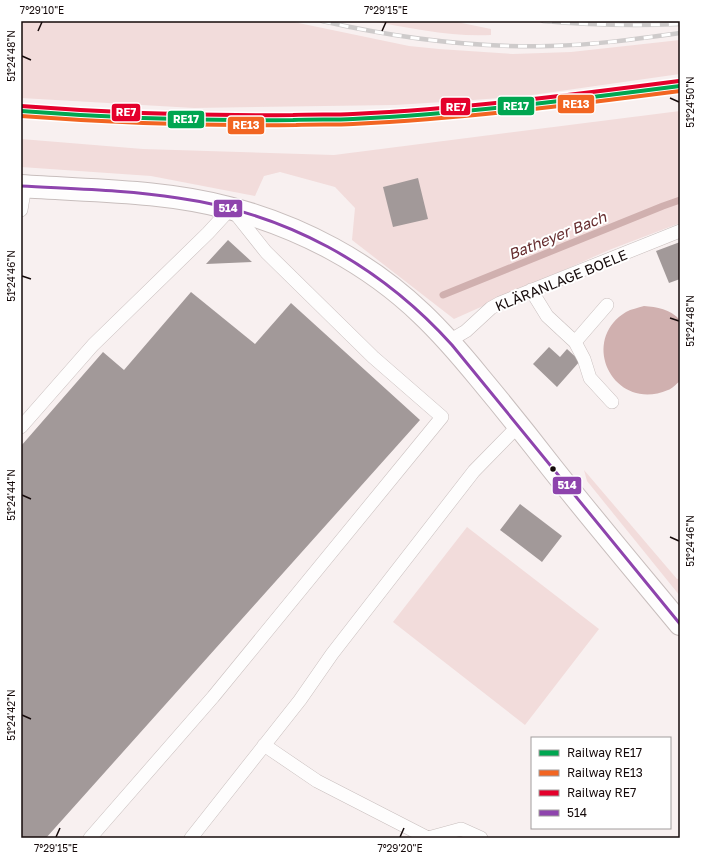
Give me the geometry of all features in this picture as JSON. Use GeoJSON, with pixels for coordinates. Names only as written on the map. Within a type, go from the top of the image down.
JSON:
{"type":"FeatureCollection","features":[{"type":"Feature","properties":{"kind":"street"},"geometry":{"type":"LineString","coordinates":[[23,186],[127,192],[194,200],[231,208],[276,224],[321,243],[361,266],[397,292],[422,314],[449,342],[519,424],[553,469],[680,624]]}},
{"type":"Feature","properties":{"kind":"lane"},"geometry":{"type":"LineString","coordinates":[[21,210],[23,186]]}},
{"type":"Feature","properties":{"kind":"lane"},"geometry":{"type":"LineString","coordinates":[[21,427],[93,345],[208,233],[231,208],[266,252],[373,357],[442,417],[212,698],[90,838]]}},
{"type":"Feature","properties":{"kind":"lane","name":"KLÄRANLAGE BOELE"},"geometry":{"type":"LineString","coordinates":[[449,342],[466,331],[491,308],[531,290],[680,231]]}},
{"type":"Feature","properties":{"kind":"lane"},"geometry":{"type":"LineString","coordinates":[[531,290],[547,316],[575,342],[584,359],[590,378],[612,402]]}},
{"type":"Feature","properties":{"kind":"lane"},"geometry":{"type":"LineString","coordinates":[[575,342],[607,305]]}},
{"type":"Feature","properties":{"kind":"lane"},"geometry":{"type":"LineString","coordinates":[[191,838],[300,700],[332,654],[474,471],[519,424]]}},
{"type":"Feature","properties":{"kind":"lane"},"geometry":{"type":"LineString","coordinates":[[264,745],[317,782],[428,838],[461,829],[481,838]]}},
{"type":"Feature","properties":{"kind":"shaded area"},"geometry":{"type":"Polygon","coordinates":[[[21,21],[289,21],[409,46],[513,54],[571,52],[680,40],[680,74],[525,96],[395,105],[194,108],[21,98],[21,21]]]}},
{"type":"Feature","properties":{"kind":"shaded area"},"geometry":{"type":"Polygon","coordinates":[[[371,21],[452,21],[491,29],[491,35],[461,35],[371,21]]]}},
{"type":"Feature","properties":{"kind":"shaded area"},"geometry":{"type":"Polygon","coordinates":[[[680,111],[680,223],[609,250],[454,319],[352,240],[355,208],[335,187],[280,172],[264,176],[255,196],[151,176],[21,167],[21,139],[143,149],[334,155],[680,111]]]}},
{"type":"Feature","properties":{"kind":"shaded area"},"geometry":{"type":"Polygon","coordinates":[[[644,306],[668,311],[680,320],[680,381],[670,389],[649,394],[632,392],[618,383],[609,370],[604,355],[605,340],[612,325],[626,312],[644,306]]]}},
{"type":"Feature","properties":{"kind":"shaded area"},"geometry":{"type":"Polygon","coordinates":[[[584,470],[677,579],[680,578],[680,596],[587,481],[584,470]]]}},
{"type":"Feature","properties":{"kind":"shaded area"},"geometry":{"type":"Polygon","coordinates":[[[467,527],[599,629],[525,725],[393,622],[467,527]]]}},
{"type":"Feature","properties":{"kind":"building"},"geometry":{"type":"Polygon","coordinates":[[[418,178],[428,219],[393,227],[383,187],[418,178]]]}},
{"type":"Feature","properties":{"kind":"building"},"geometry":{"type":"Polygon","coordinates":[[[228,240],[252,262],[206,264],[228,240]]]}},
{"type":"Feature","properties":{"kind":"building"},"geometry":{"type":"Polygon","coordinates":[[[680,242],[680,279],[669,283],[656,251],[680,242]]]}},
{"type":"Feature","properties":{"kind":"building"},"geometry":{"type":"Polygon","coordinates":[[[191,292],[255,344],[291,303],[420,420],[46,838],[21,838],[21,446],[103,352],[124,370],[191,292]]]}},
{"type":"Feature","properties":{"kind":"building"},"geometry":{"type":"Polygon","coordinates":[[[549,347],[560,357],[567,349],[580,361],[557,387],[533,364],[549,347]]]}},
{"type":"Feature","properties":{"kind":"building"},"geometry":{"type":"Polygon","coordinates":[[[520,504],[562,536],[542,562],[500,530],[520,504]]]}},
{"type":"Feature","properties":{"kind":"waterway","name":"Batheyer Bach"},"geometry":{"type":"LineString","coordinates":[[443,295],[680,200]]}},
{"type":"Feature","properties":{"kind":"railway"},"geometry":{"type":"LineString","coordinates":[[322,21],[436,41],[521,46],[583,44],[680,33]]}},
{"type":"Feature","properties":{"kind":"railway"},"geometry":{"type":"LineString","coordinates":[[543,21],[612,25],[680,24]]}},
{"type":"Feature","properties":{"kind":"rail line","name":"RE7"},"geometry":{"type":"LineString","coordinates":[[21,106],[191,114],[346,114],[394,112],[476,105],[679,81]]}},
{"type":"Feature","properties":{"kind":"rail line","name":"RE17"},"geometry":{"type":"LineString","coordinates":[[21,111],[89,116],[191,119],[346,119],[394,117],[476,110],[680,86]]}},
{"type":"Feature","properties":{"kind":"rail line","name":"RE13"},"geometry":{"type":"LineString","coordinates":[[21,116],[124,122],[193,124],[346,124],[394,122],[476,115],[680,91]]}},
{"type":"Feature","properties":{"kind":"transit line","name":"514"},"geometry":{"type":"LineString","coordinates":[[21,186],[139,193],[218,205],[256,216],[292,230],[328,247],[361,267],[393,290],[424,316],[452,345],[680,624]]}}]}
